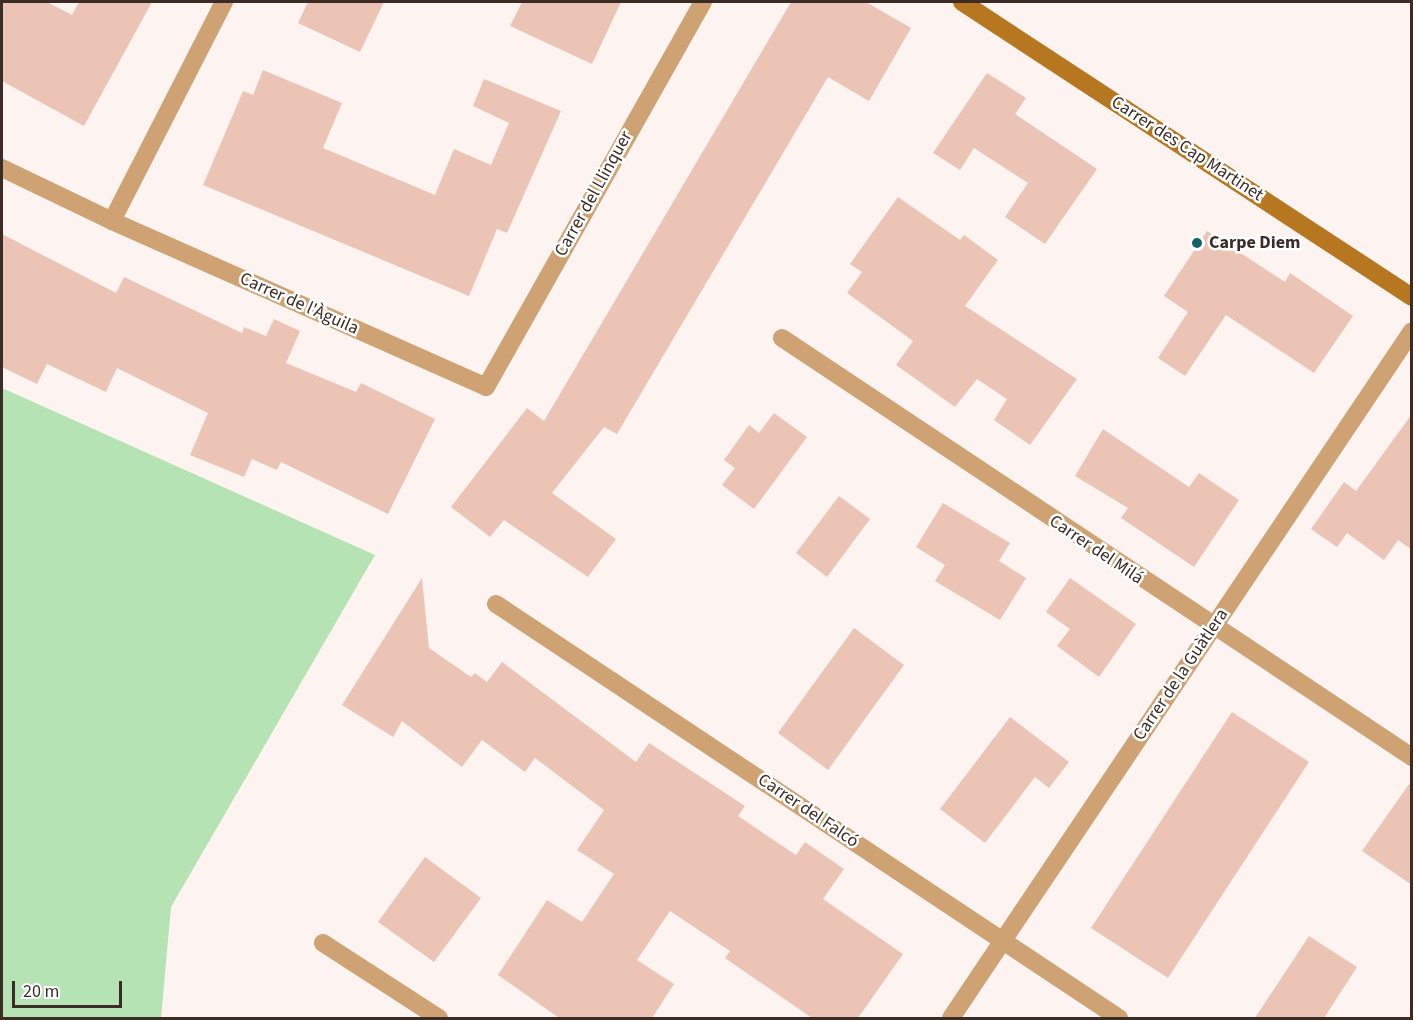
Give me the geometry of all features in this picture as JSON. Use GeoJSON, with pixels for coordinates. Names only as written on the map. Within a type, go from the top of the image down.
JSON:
{"type":"FeatureCollection","features":[{"type":"Feature","properties":{"kind":"street"},"geometry":{"type":"LineString","coordinates":[[112,221],[224,2]]}},
{"type":"Feature","properties":{"kind":"street","name":"Carrer del Llinquer"},"geometry":{"type":"LineString","coordinates":[[486,387],[703,2]]}},
{"type":"Feature","properties":{"kind":"street","name":"Carrer des Cap Martinet"},"geometry":{"type":"LineString","coordinates":[[962,2],[1412,297]]}},
{"type":"Feature","properties":{"kind":"street","name":"Carrer de l'Àguila"},"geometry":{"type":"LineString","coordinates":[[2,168],[112,221],[486,387]]}},
{"type":"Feature","properties":{"kind":"street","name":"Carrer de la Guàtlera"},"geometry":{"type":"LineString","coordinates":[[951,1018],[1412,331]]}},
{"type":"Feature","properties":{"kind":"street","name":"Carrer del Milá"},"geometry":{"type":"LineString","coordinates":[[782,338],[1212,629],[1412,758]]}},
{"type":"Feature","properties":{"kind":"street","name":"Carrer del Falcó"},"geometry":{"type":"LineString","coordinates":[[496,604],[1119,1018]]}},
{"type":"Feature","properties":{"kind":"street"},"geometry":{"type":"LineString","coordinates":[[323,942],[439,1018]]}},
{"type":"Feature","properties":{"kind":"green space"},"geometry":{"type":"Polygon","coordinates":[[[2,388],[375,555],[171,907],[161,1018],[2,1018],[2,388]]]}},
{"type":"Feature","properties":{"kind":"building"},"geometry":{"type":"Polygon","coordinates":[[[2,2],[47,2],[72,15],[79,2],[152,2],[84,126],[2,81],[2,2]]]}},
{"type":"Feature","properties":{"kind":"building"},"geometry":{"type":"Polygon","coordinates":[[[308,2],[384,2],[360,52],[298,23],[308,2]]]}},
{"type":"Feature","properties":{"kind":"building"},"geometry":{"type":"Polygon","coordinates":[[[522,2],[621,2],[592,64],[510,26],[522,2]]]}},
{"type":"Feature","properties":{"kind":"building"},"geometry":{"type":"Polygon","coordinates":[[[791,2],[866,2],[911,28],[869,101],[828,77],[617,434],[604,427],[552,493],[616,539],[588,577],[504,520],[490,537],[451,507],[527,408],[544,421],[791,2]]]}},
{"type":"Feature","properties":{"kind":"building"},"geometry":{"type":"Polygon","coordinates":[[[263,70],[342,103],[323,148],[435,195],[454,149],[491,165],[509,123],[473,106],[484,79],[561,111],[507,233],[497,229],[469,296],[203,185],[243,91],[253,95],[263,70]]]}},
{"type":"Feature","properties":{"kind":"building"},"geometry":{"type":"Polygon","coordinates":[[[987,73],[1026,98],[1015,114],[1097,169],[1045,244],[1005,217],[1028,183],[974,148],[960,170],[933,153],[987,73]]]}},
{"type":"Feature","properties":{"kind":"building"},"geometry":{"type":"Polygon","coordinates":[[[898,197],[960,240],[964,235],[998,260],[965,306],[1077,379],[1030,445],[994,420],[1007,399],[977,379],[955,407],[896,365],[913,341],[847,293],[862,272],[850,264],[898,197]]]}},
{"type":"Feature","properties":{"kind":"building"},"geometry":{"type":"Polygon","coordinates":[[[1207,231],[1285,282],[1290,273],[1353,316],[1314,373],[1226,315],[1185,376],[1158,358],[1188,312],[1164,296],[1207,231]]]}},
{"type":"Feature","properties":{"kind":"building"},"geometry":{"type":"Polygon","coordinates":[[[2,234],[116,293],[124,277],[242,333],[244,327],[266,336],[274,319],[300,331],[286,363],[356,392],[361,383],[435,419],[388,514],[281,462],[277,470],[252,459],[244,477],[190,455],[208,413],[117,368],[106,392],[47,364],[37,384],[2,367],[2,234]]]}},
{"type":"Feature","properties":{"kind":"building"},"geometry":{"type":"Polygon","coordinates":[[[774,413],[807,437],[754,509],[722,485],[735,468],[724,460],[749,425],[759,433],[774,413]]]}},
{"type":"Feature","properties":{"kind":"building"},"geometry":{"type":"Polygon","coordinates":[[[1412,414],[1412,550],[1398,540],[1384,560],[1347,533],[1337,547],[1311,529],[1344,482],[1356,491],[1412,414]]]}},
{"type":"Feature","properties":{"kind":"building"},"geometry":{"type":"Polygon","coordinates":[[[1103,429],[1189,487],[1199,473],[1239,500],[1194,567],[1121,518],[1128,508],[1075,476],[1103,429]]]}},
{"type":"Feature","properties":{"kind":"building"},"geometry":{"type":"Polygon","coordinates":[[[839,496],[870,519],[827,577],[796,553],[839,496]]]}},
{"type":"Feature","properties":{"kind":"building"},"geometry":{"type":"Polygon","coordinates":[[[943,503],[1010,543],[999,561],[1026,578],[1000,620],[935,581],[945,565],[916,547],[943,503]]]}},
{"type":"Feature","properties":{"kind":"building"},"geometry":{"type":"Polygon","coordinates":[[[422,578],[429,648],[471,677],[475,673],[487,682],[502,662],[636,762],[649,743],[745,806],[738,816],[796,855],[805,842],[844,869],[823,899],[903,954],[858,1018],[812,1018],[725,958],[730,951],[670,911],[637,960],[674,984],[652,1018],[559,1018],[498,975],[547,900],[582,922],[614,874],[577,850],[604,810],[535,758],[525,772],[482,740],[462,767],[402,721],[393,737],[342,705],[422,578]]]}},
{"type":"Feature","properties":{"kind":"building"},"geometry":{"type":"Polygon","coordinates":[[[1070,578],[1136,624],[1099,677],[1057,646],[1070,629],[1046,612],[1070,578]]]}},
{"type":"Feature","properties":{"kind":"building"},"geometry":{"type":"Polygon","coordinates":[[[854,628],[904,665],[828,770],[778,733],[854,628]]]}},
{"type":"Feature","properties":{"kind":"building"},"geometry":{"type":"Polygon","coordinates":[[[1232,712],[1309,762],[1168,978],[1091,928],[1232,712]]]}},
{"type":"Feature","properties":{"kind":"building"},"geometry":{"type":"Polygon","coordinates":[[[1010,717],[1069,762],[1049,788],[1035,777],[985,843],[940,809],[1010,717]]]}},
{"type":"Feature","properties":{"kind":"building"},"geometry":{"type":"Polygon","coordinates":[[[1412,780],[1412,885],[1362,851],[1412,780]]]}},
{"type":"Feature","properties":{"kind":"building"},"geometry":{"type":"Polygon","coordinates":[[[425,857],[481,898],[434,962],[378,922],[425,857]]]}},
{"type":"Feature","properties":{"kind":"building"},"geometry":{"type":"Polygon","coordinates":[[[1309,936],[1357,967],[1324,1018],[1255,1018],[1309,936]]]}},
{"type":"Feature","properties":{"kind":"place","name":"Carpe Diem"},"geometry":{"type":"Point","coordinates":[1197,243]}}]}
